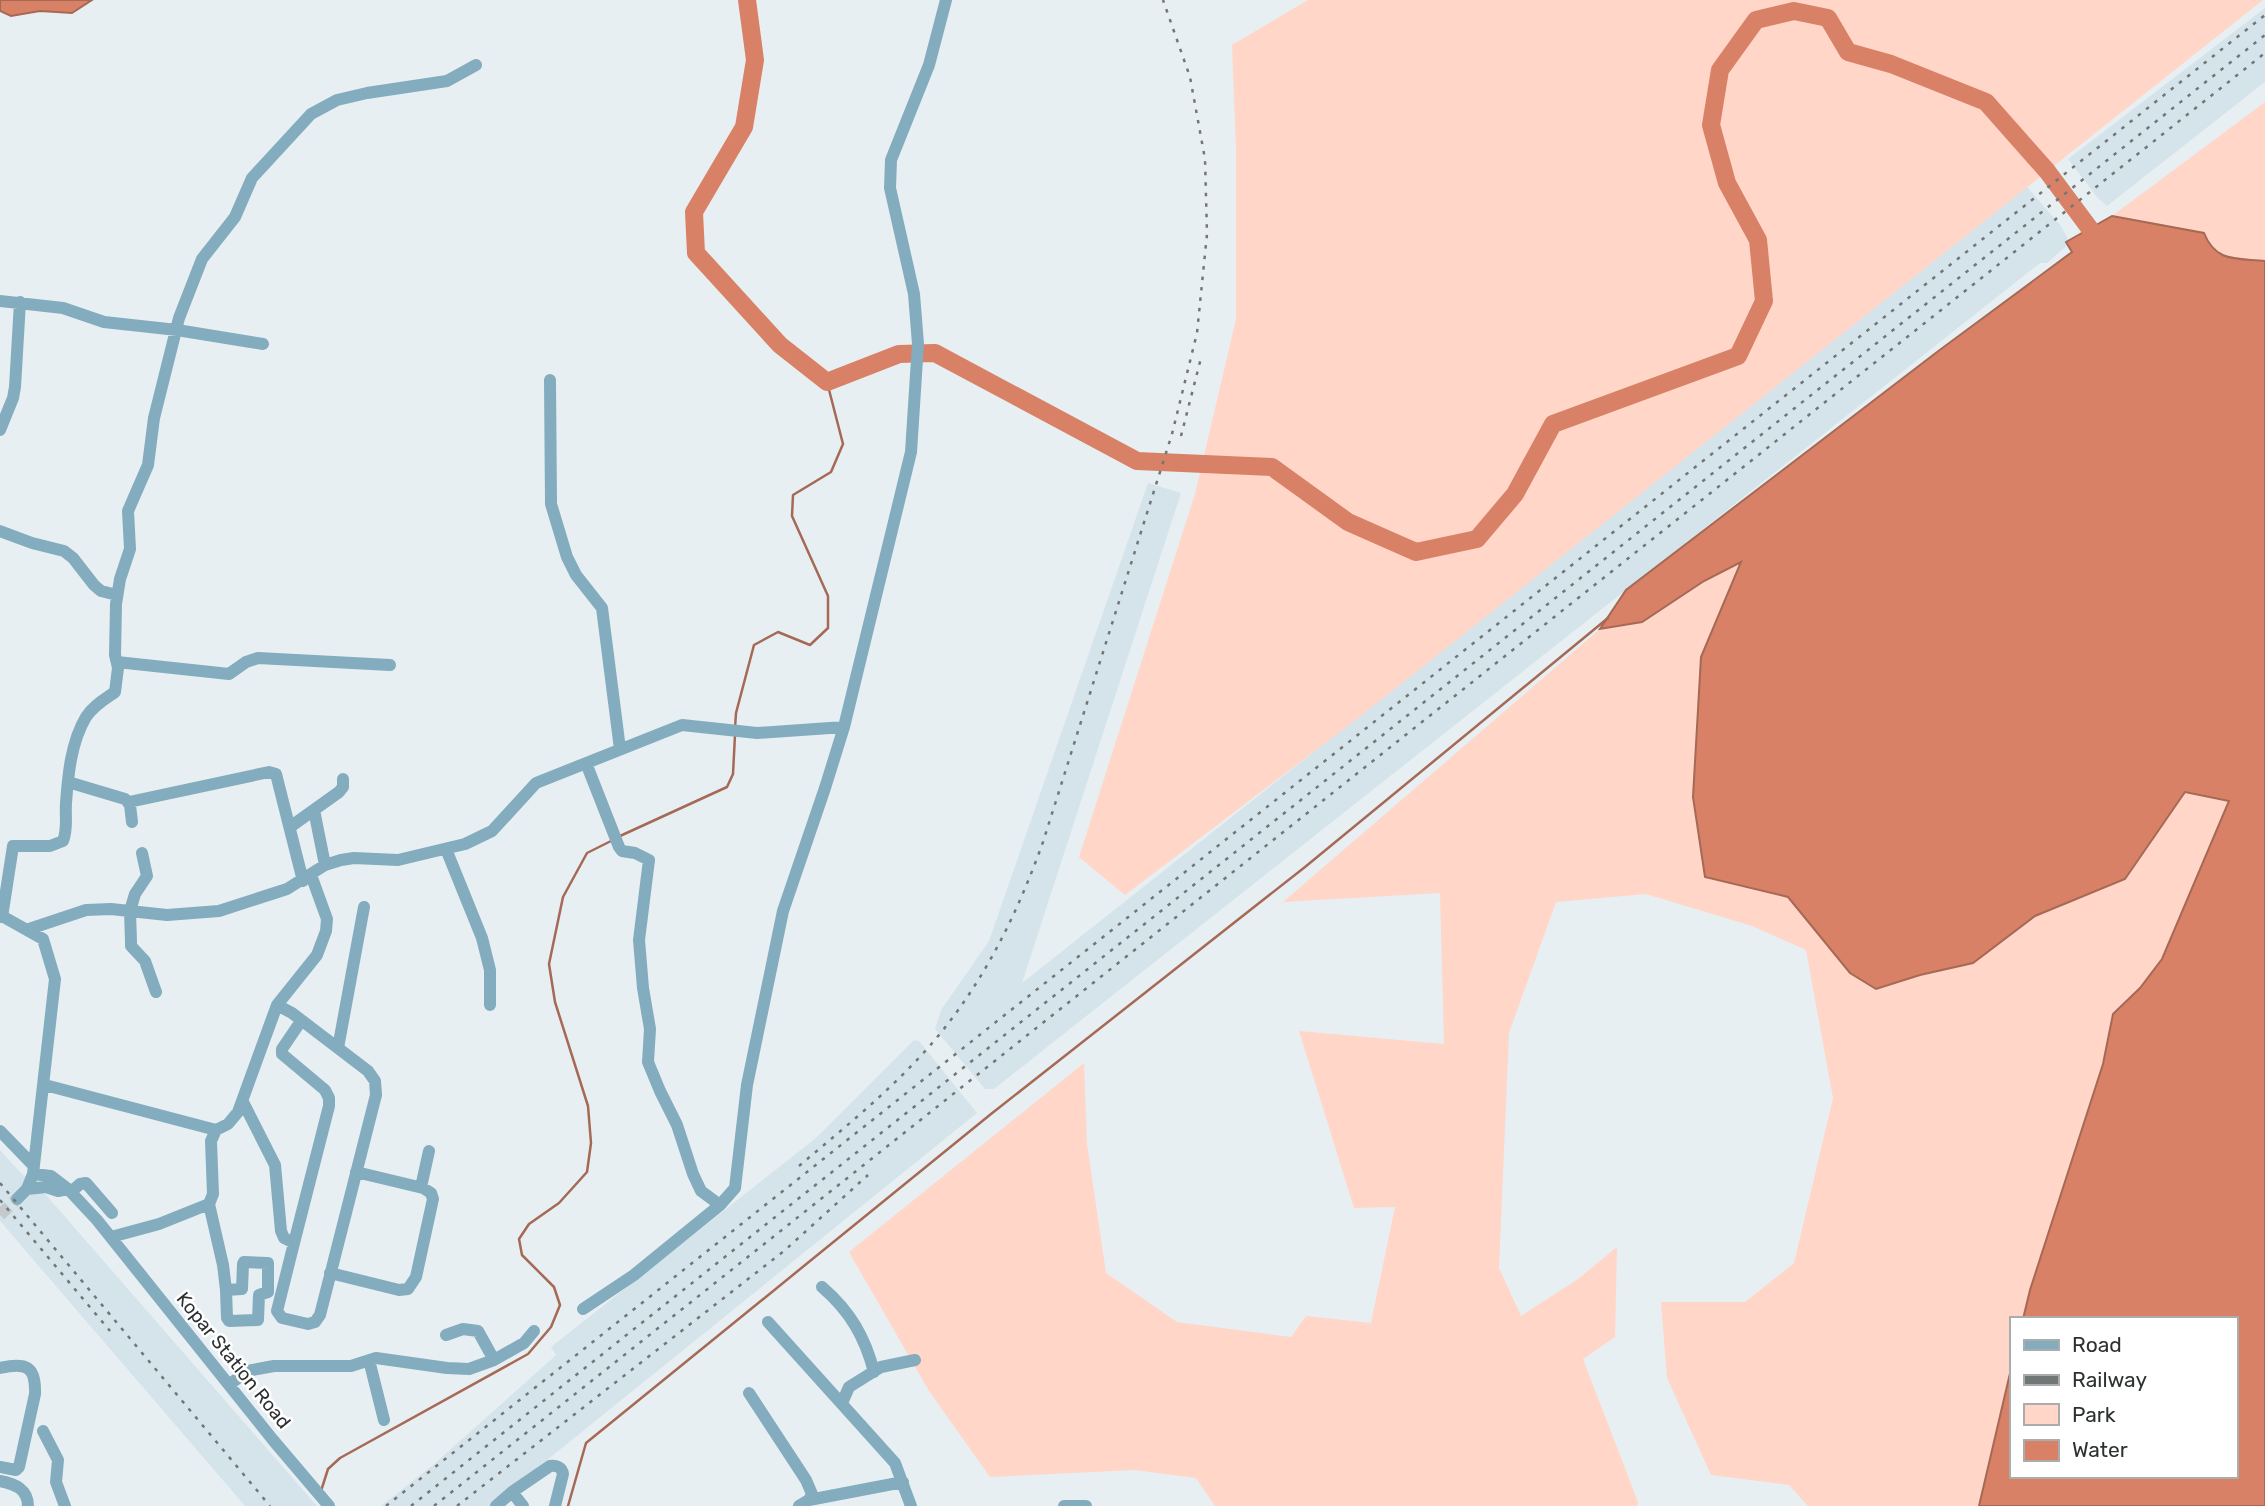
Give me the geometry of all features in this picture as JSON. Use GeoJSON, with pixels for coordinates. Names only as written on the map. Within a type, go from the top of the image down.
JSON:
{"type":"FeatureCollection","features":[{"type":"Feature","properties":{"kind":"street"},"geometry":{"type":"LineString","coordinates":[[583,1309],[634,1275],[720,1205],[735,1188],[747,1085],[783,911],[844,727],[911,452],[918,344],[914,294],[889,175],[891,160],[929,65],[946,0]]}},
{"type":"Feature","properties":{"kind":"street"},"geometry":{"type":"LineString","coordinates":[[112,1213],[86,1183],[70,1190],[58,1191],[46,1187],[22,1194],[34,1170],[55,979],[43,939],[1,916],[13,846],[50,846],[63,842],[66,832],[69,770],[86,716],[97,704],[115,692],[117,595],[130,549],[128,511],[148,465],[154,418],[183,305],[202,259],[235,217],[252,178],[310,114],[337,100],[447,81],[476,65]]}},
{"type":"Feature","properties":{"kind":"street"},"geometry":{"type":"LineString","coordinates":[[0,300],[63,308],[104,323],[177,330],[262,344]]}},
{"type":"Feature","properties":{"kind":"street"},"geometry":{"type":"LineString","coordinates":[[0,430],[15,387],[20,302]]}},
{"type":"Feature","properties":{"kind":"street"},"geometry":{"type":"LineString","coordinates":[[550,380],[551,504],[567,556],[576,575],[602,608],[620,749]]}},
{"type":"Feature","properties":{"kind":"street"},"geometry":{"type":"LineString","coordinates":[[0,531],[64,551],[73,558],[94,586],[101,591],[117,595]]}},
{"type":"Feature","properties":{"kind":"street"},"geometry":{"type":"LineString","coordinates":[[117,662],[229,674],[246,662],[258,658],[390,665]]}},
{"type":"Feature","properties":{"kind":"street"},"geometry":{"type":"LineString","coordinates":[[29,929],[86,910],[167,915],[219,911],[265,897],[307,878],[325,865],[354,858],[398,860],[479,839],[492,831],[536,783],[682,725],[757,733],[844,727]]}},
{"type":"Feature","properties":{"kind":"street"},"geometry":{"type":"LineString","coordinates":[[586,763],[619,847],[622,851],[635,853],[649,860],[639,940],[650,1029],[648,1062],[677,1125],[701,1191],[720,1205]]}},
{"type":"Feature","properties":{"kind":"street"},"geometry":{"type":"LineString","coordinates":[[68,782],[129,802],[269,772],[276,774],[307,878],[327,919],[326,931],[317,955],[277,1005],[243,1102],[228,1124],[216,1130],[211,1141],[213,1194],[209,1204],[224,1275],[227,1320],[258,1320],[259,1295],[268,1292],[268,1263],[243,1263],[243,1283],[240,1290],[226,1290]]}},
{"type":"Feature","properties":{"kind":"street"},"geometry":{"type":"LineString","coordinates":[[290,827],[341,790],[343,779]]}},
{"type":"Feature","properties":{"kind":"street"},"geometry":{"type":"LineString","coordinates":[[129,802],[132,822]]}},
{"type":"Feature","properties":{"kind":"street"},"geometry":{"type":"LineString","coordinates":[[314,810],[325,865]]}},
{"type":"Feature","properties":{"kind":"street"},"geometry":{"type":"LineString","coordinates":[[446,849],[482,938],[490,970],[490,1005]]}},
{"type":"Feature","properties":{"kind":"street"},"geometry":{"type":"LineString","coordinates":[[142,853],[147,876],[135,894],[130,911],[131,946],[145,961],[156,992]]}},
{"type":"Feature","properties":{"kind":"street"},"geometry":{"type":"LineString","coordinates":[[338,1048],[364,907]]}},
{"type":"Feature","properties":{"kind":"street"},"geometry":{"type":"LineString","coordinates":[[277,1005],[301,1021],[338,1048],[368,1072],[374,1081],[376,1096],[320,1315],[315,1322],[308,1324],[278,1316],[277,1311],[329,1106],[325,1090],[282,1054],[282,1049],[301,1021]]}},
{"type":"Feature","properties":{"kind":"street"},"geometry":{"type":"LineString","coordinates":[[45,1085],[216,1130]]}},
{"type":"Feature","properties":{"kind":"street"},"geometry":{"type":"LineString","coordinates":[[243,1102],[275,1165],[281,1231],[284,1238],[293,1243]]}},
{"type":"Feature","properties":{"kind":"street"},"geometry":{"type":"LineString","coordinates":[[0,1130],[34,1170],[51,1176],[70,1190]]}},
{"type":"Feature","properties":{"kind":"street"},"geometry":{"type":"LineString","coordinates":[[421,1188],[429,1151]]}},
{"type":"Feature","properties":{"kind":"street"},"geometry":{"type":"LineString","coordinates":[[330,1273],[399,1290],[408,1289],[416,1277],[433,1199],[431,1193],[421,1188],[356,1172]]}},
{"type":"Feature","properties":{"kind":"street","name":"Kopar Station Road"},"geometry":{"type":"LineString","coordinates":[[70,1190],[324,1500]]}},
{"type":"Feature","properties":{"kind":"street"},"geometry":{"type":"LineString","coordinates":[[111,1237],[159,1224],[209,1204]]}},
{"type":"Feature","properties":{"kind":"street"},"geometry":{"type":"LineString","coordinates":[[224,1275],[233,1275],[243,1283]]}},
{"type":"Feature","properties":{"kind":"street"},"geometry":{"type":"LineString","coordinates":[[822,1287],[854,1320],[869,1352],[874,1372]]}},
{"type":"Feature","properties":{"kind":"street"},"geometry":{"type":"LineString","coordinates":[[768,1322],[895,1463],[911,1506]]}},
{"type":"Feature","properties":{"kind":"street"},"geometry":{"type":"LineString","coordinates":[[446,1335],[463,1329],[478,1331],[494,1360]]}},
{"type":"Feature","properties":{"kind":"street"},"geometry":{"type":"LineString","coordinates":[[229,1385],[247,1371],[274,1366],[351,1366],[376,1358],[468,1369],[494,1360],[524,1343],[534,1331]]}},
{"type":"Feature","properties":{"kind":"street"},"geometry":{"type":"LineString","coordinates":[[369,1360],[384,1420]]}},
{"type":"Feature","properties":{"kind":"street"},"geometry":{"type":"LineString","coordinates":[[842,1403],[849,1387],[881,1367],[915,1360]]}},
{"type":"Feature","properties":{"kind":"street"},"geometry":{"type":"LineString","coordinates":[[0,1368],[26,1366],[30,1368],[36,1382],[19,1467],[16,1470],[0,1467]]}},
{"type":"Feature","properties":{"kind":"street"},"geometry":{"type":"LineString","coordinates":[[748,1393],[806,1480],[812,1494],[804,1503]]}},
{"type":"Feature","properties":{"kind":"street"},"geometry":{"type":"LineString","coordinates":[[43,1431],[58,1460],[56,1482],[65,1506]]}},
{"type":"Feature","properties":{"kind":"street"},"geometry":{"type":"LineString","coordinates":[[496,1506],[512,1492],[554,1465],[562,1471],[555,1506]]}},
{"type":"Feature","properties":{"kind":"street"},"geometry":{"type":"LineString","coordinates":[[0,1481],[22,1489],[27,1495],[28,1506]]}},
{"type":"Feature","properties":{"kind":"street"},"geometry":{"type":"LineString","coordinates":[[804,1503],[903,1482]]}},
{"type":"Feature","properties":{"kind":"street"},"geometry":{"type":"LineString","coordinates":[[512,1492],[523,1506]]}},
{"type":"Feature","properties":{"kind":"street"},"geometry":{"type":"LineString","coordinates":[[1064,1506],[1086,1506]]}},
{"type":"Feature","properties":{"kind":"shaded area"},"geometry":{"type":"Polygon","coordinates":[[[2265,8],[2265,82],[2107,206],[2068,159],[2265,8]]]}},
{"type":"Feature","properties":{"kind":"shaded area"},"geometry":{"type":"Polygon","coordinates":[[[2027,187],[2061,226],[2070,243],[2047,263],[2040,263],[994,1089],[985,1089],[935,1029],[941,1010],[989,941],[1148,483],[1181,493],[1022,983],[2027,187]]]}},
{"type":"Feature","properties":{"kind":"shaded area"},"geometry":{"type":"Polygon","coordinates":[[[914,1040],[919,1041],[977,1113],[490,1506],[381,1506],[433,1465],[556,1355],[551,1347],[816,1138],[914,1040]]]}},
{"type":"Feature","properties":{"kind":"shaded area"},"geometry":{"type":"Polygon","coordinates":[[[0,1150],[47,1196],[317,1506],[245,1506],[0,1221],[0,1150]]]}},
{"type":"Feature","properties":{"kind":"green space"},"geometry":{"type":"Polygon","coordinates":[[[1308,0],[2263,0],[1353,722],[1125,895],[1079,857],[1195,494],[1236,319],[1236,149],[1232,45],[1308,0]]]}},
{"type":"Feature","properties":{"kind":"green space"},"geometry":{"type":"Polygon","coordinates":[[[2265,102],[2265,261],[2236,259],[2221,254],[2208,243],[2203,233],[2112,216],[2265,102]]]}},
{"type":"Feature","properties":{"kind":"green space"},"geometry":{"type":"Polygon","coordinates":[[[1741,561],[1701,657],[1705,877],[1788,897],[1850,973],[1876,989],[1920,975],[1973,963],[2035,916],[2125,879],[2185,792],[2229,801],[2162,959],[2140,988],[2113,1014],[2103,1064],[2023,1317],[2010,1317],[2010,1373],[1979,1506],[1808,1506],[1789,1485],[1711,1475],[1667,1378],[1661,1302],[1745,1302],[1794,1263],[1833,1098],[1806,950],[1752,926],[1646,894],[1556,902],[1509,1033],[1499,1268],[1521,1316],[1578,1279],[1617,1247],[1615,1337],[1583,1359],[1638,1502],[1637,1506],[1215,1506],[1196,1478],[1135,1470],[990,1477],[929,1391],[849,1252],[1084,1063],[1087,1144],[1106,1273],[1177,1322],[1291,1337],[1306,1316],[1371,1323],[1395,1207],[1354,1208],[1299,1031],[1444,1044],[1440,893],[1283,902],[1600,629],[1642,622],[1704,581],[1741,561]]]}},
{"type":"Feature","properties":{"kind":"water"},"geometry":{"type":"Polygon","coordinates":[[[0,0],[92,0],[72,13],[40,11],[11,16],[0,11],[0,0]]]}},
{"type":"Feature","properties":{"kind":"water"},"geometry":{"type":"Polygon","coordinates":[[[2112,216],[2204,233],[2209,243],[2221,254],[2237,259],[2265,261],[2265,1506],[1979,1506],[2010,1373],[2010,1478],[2237,1478],[2237,1317],[2023,1317],[2103,1064],[2113,1014],[2140,988],[2162,959],[2229,801],[2185,792],[2125,879],[2035,916],[1973,963],[1920,975],[1876,989],[1850,973],[1788,897],[1705,877],[1693,797],[1701,657],[1741,562],[1704,581],[1642,622],[1600,629],[1626,590],[2072,252],[2066,242],[2112,216]]]}},
{"type":"Feature","properties":{"kind":"waterway"},"geometry":{"type":"LineString","coordinates":[[747,0],[755,60],[744,127],[694,212],[696,253],[780,345],[827,382],[899,354],[935,353],[1137,461],[1272,467],[1348,522],[1416,552],[1477,539],[1515,494],[1553,424],[1738,356],[1764,301],[1758,240],[1727,183],[1711,125],[1720,70],[1756,20],[1794,11],[1828,18],[1848,52],[1891,64],[1986,102],[2047,171],[2102,245]]}},
{"type":"Feature","properties":{"kind":"waterway"},"geometry":{"type":"LineString","coordinates":[[735,728],[736,713],[754,645],[778,632],[810,645],[828,628],[828,596],[792,516],[793,495],[831,472],[843,444],[827,382]]}},
{"type":"Feature","properties":{"kind":"waterway"},"geometry":{"type":"LineString","coordinates":[[568,1506],[586,1443],[991,1114],[1305,867],[1608,618]]}},
{"type":"Feature","properties":{"kind":"waterway"},"geometry":{"type":"LineString","coordinates":[[620,836],[727,787],[733,774],[735,735]]}},
{"type":"Feature","properties":{"kind":"waterway"},"geometry":{"type":"LineString","coordinates":[[321,1491],[328,1469],[340,1458],[528,1354],[551,1327],[560,1305],[554,1287],[522,1255],[519,1239],[529,1224],[559,1203],[587,1172],[591,1143],[588,1106],[555,1002],[549,964],[563,897],[587,853],[611,841]]}},
{"type":"Feature","properties":{"kind":"tunnel"},"geometry":{"type":"LineString","coordinates":[[0,1215],[17,1199]]}},
{"type":"Feature","properties":{"kind":"railway"},"geometry":{"type":"LineString","coordinates":[[799,1166],[887,1090],[936,1039],[974,987],[1006,931],[1043,842],[1172,434],[1197,333],[1207,234],[1205,159],[1190,77],[1163,0]]}},
{"type":"Feature","properties":{"kind":"railway"},"geometry":{"type":"LineString","coordinates":[[386,1506],[2265,15]]}},
{"type":"Feature","properties":{"kind":"railway"},"geometry":{"type":"LineString","coordinates":[[411,1506],[2265,35]]}},
{"type":"Feature","properties":{"kind":"railway"},"geometry":{"type":"LineString","coordinates":[[434,1506],[2265,53]]}},
{"type":"Feature","properties":{"kind":"railway"},"geometry":{"type":"LineString","coordinates":[[1181,436],[1201,358]]}},
{"type":"Feature","properties":{"kind":"railway"},"geometry":{"type":"LineString","coordinates":[[457,1506],[784,1251],[868,1175]]}},
{"type":"Feature","properties":{"kind":"railway"},"geometry":{"type":"LineString","coordinates":[[0,1183],[270,1506]]}},
{"type":"Feature","properties":{"kind":"railway"},"geometry":{"type":"LineString","coordinates":[[0,1200],[110,1331]]}}]}
